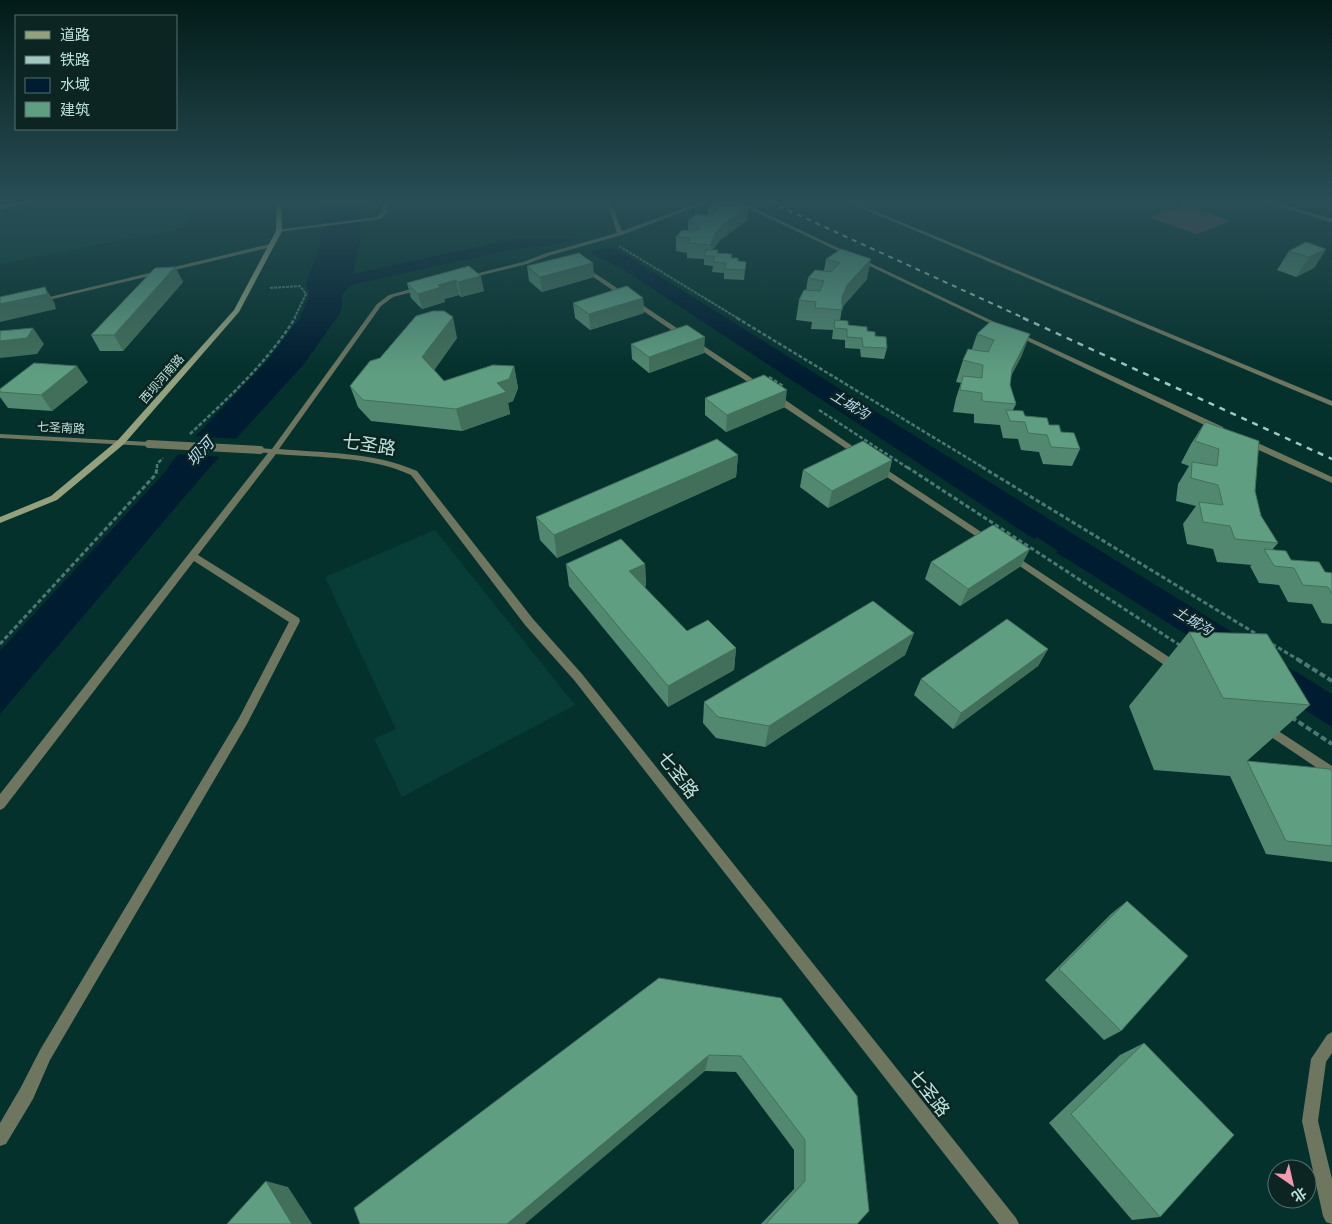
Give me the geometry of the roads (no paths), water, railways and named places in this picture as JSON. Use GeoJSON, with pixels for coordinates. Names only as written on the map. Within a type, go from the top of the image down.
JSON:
{"type":"FeatureCollection","features":[{"type":"Feature","properties":{"kind":"street"},"geometry":{"type":"LineString","coordinates":[[29,302],[214,259]]}},
{"type":"Feature","properties":{"kind":"street","name":"西坝河南路"},"geometry":{"type":"LineString","coordinates":[[0,520],[54,498],[121,442],[236,311],[263,259]]}},
{"type":"Feature","properties":{"kind":"street"},"geometry":{"type":"LineString","coordinates":[[458,279],[530,259]]}},
{"type":"Feature","properties":{"kind":"street"},"geometry":{"type":"LineString","coordinates":[[859,259],[1227,432]]}},
{"type":"Feature","properties":{"kind":"street"},"geometry":{"type":"LineString","coordinates":[[986,259],[1332,404]]}},
{"type":"Feature","properties":{"kind":"street"},"geometry":{"type":"LineString","coordinates":[[572,263],[586,269],[865,458]]}},
{"type":"Feature","properties":{"kind":"street"},"geometry":{"type":"LineString","coordinates":[[0,804],[274,451],[379,305],[391,296],[429,286]]}},
{"type":"Feature","properties":{"kind":"street","name":"七圣南路"},"geometry":{"type":"LineString","coordinates":[[0,436],[149,444]]}},
{"type":"Feature","properties":{"kind":"street"},"geometry":{"type":"LineString","coordinates":[[1236,436],[1332,480]]}},
{"type":"Feature","properties":{"kind":"street","name":"七圣路"},"geometry":{"type":"LineString","coordinates":[[149,444],[260,450],[374,460],[396,465],[414,473],[529,622],[578,676],[1010,1224]]}},
{"type":"Feature","properties":{"kind":"street"},"geometry":{"type":"LineString","coordinates":[[874,463],[996,546]]}},
{"type":"Feature","properties":{"kind":"street"},"geometry":{"type":"LineString","coordinates":[[1005,552],[1185,674]]}},
{"type":"Feature","properties":{"kind":"street"},"geometry":{"type":"LineString","coordinates":[[0,1138],[27,1093],[45,1055],[243,721],[295,621],[192,556]]}},
{"type":"Feature","properties":{"kind":"street"},"geometry":{"type":"LineString","coordinates":[[1259,724],[1332,774]]}},
{"type":"Feature","properties":{"kind":"street"},"geometry":{"type":"LineString","coordinates":[[1332,1040],[1319,1059],[1310,1121],[1332,1216]]}},
{"type":"Feature","properties":{"kind":"water","name":"坝河"},"geometry":{"type":"Polygon","coordinates":[[[315,259],[356,259],[353,274],[421,259],[468,259],[351,285],[342,295],[340,313],[304,364],[204,474],[0,714],[0,651],[166,471],[173,460],[267,361],[300,318],[309,298],[309,291],[306,285],[315,259]]]}},
{"type":"Feature","properties":{"kind":"water","name":"土城沟"},"geometry":{"type":"Polygon","coordinates":[[[603,259],[633,259],[1332,694],[1332,727],[1056,553],[1058,551],[1037,537],[1034,539],[624,270],[603,259]]]}},
{"type":"Feature","properties":{"kind":"railway"},"geometry":{"type":"LineString","coordinates":[[895,259],[1026,319]]}},
{"type":"Feature","properties":{"kind":"railway"},"geometry":{"type":"LineString","coordinates":[[1023,318],[1332,459]]}}]}
